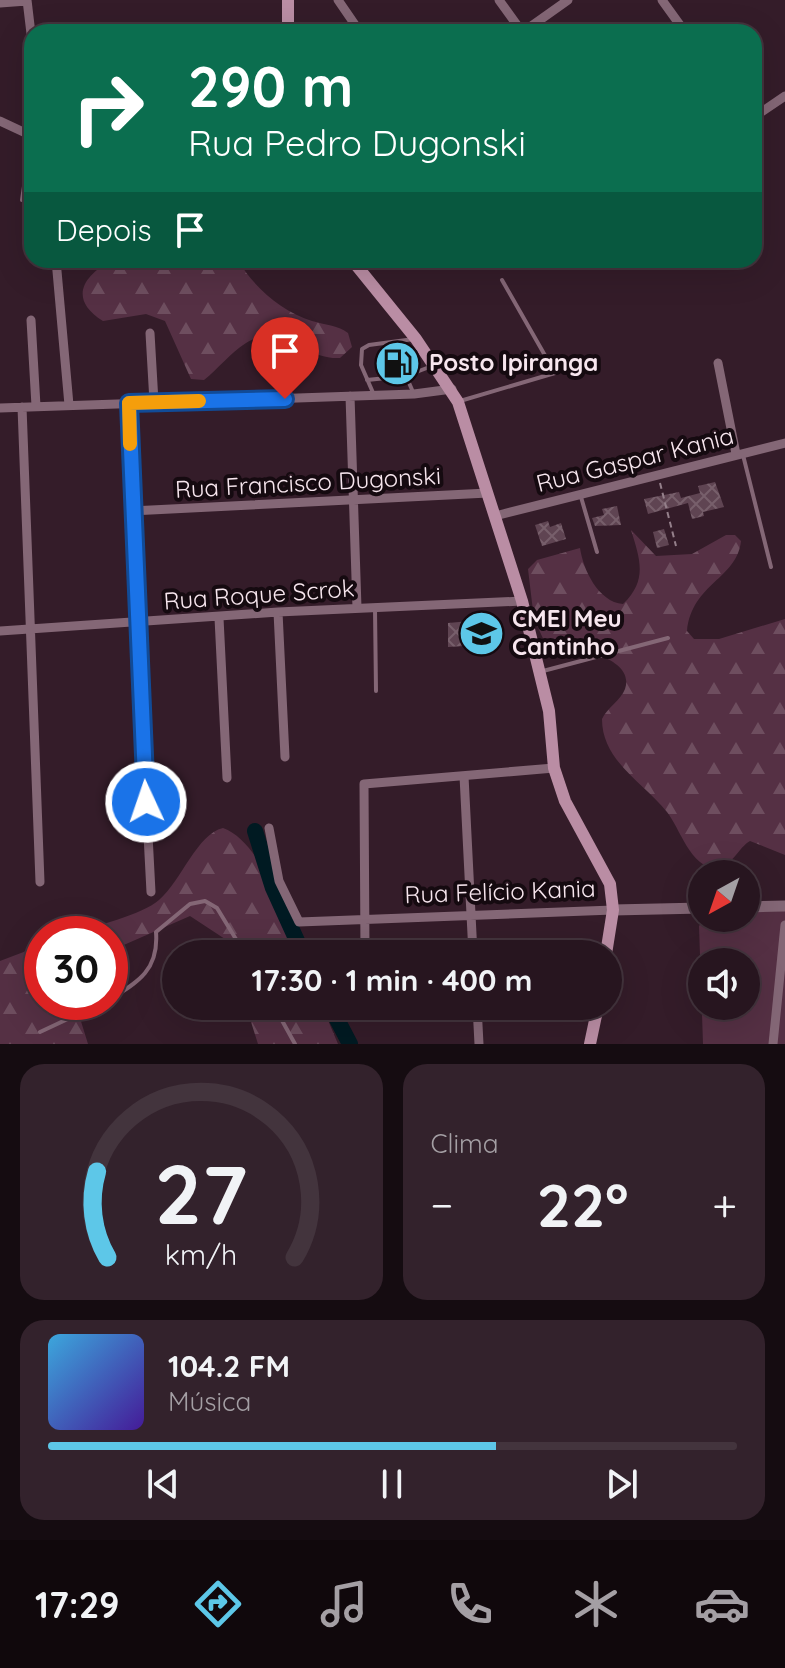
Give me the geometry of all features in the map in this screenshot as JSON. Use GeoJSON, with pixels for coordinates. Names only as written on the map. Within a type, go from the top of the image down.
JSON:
{"type":"FeatureCollection","features":[{"type":"Feature","properties":{"kind":"main road"},"geometry":{"type":"LineString","coordinates":[[288,0],[288,24]]}},
{"type":"Feature","properties":{"kind":"main road"},"geometry":{"type":"LineString","coordinates":[[358,268],[416,339],[455,395],[522,601],[549,711],[554,768],[565,801],[610,884],[613,910],[608,940]]}},
{"type":"Feature","properties":{"kind":"main road"},"geometry":{"type":"LineString","coordinates":[[590,1044],[595,1020]]}},
{"type":"Feature","properties":{"kind":"street"},"geometry":{"type":"LineString","coordinates":[[338,0],[354,24]]}},
{"type":"Feature","properties":{"kind":"street"},"geometry":{"type":"LineString","coordinates":[[499,0],[516,24]]}},
{"type":"Feature","properties":{"kind":"street"},"geometry":{"type":"LineString","coordinates":[[534,24],[568,0]]}},
{"type":"Feature","properties":{"kind":"street"},"geometry":{"type":"LineString","coordinates":[[662,0],[679,24]]}},
{"type":"Feature","properties":{"kind":"street"},"geometry":{"type":"LineString","coordinates":[[0,3],[27,1],[30,24]]}},
{"type":"Feature","properties":{"kind":"street"},"geometry":{"type":"LineString","coordinates":[[762,112],[785,96]]}},
{"type":"Feature","properties":{"kind":"street"},"geometry":{"type":"LineString","coordinates":[[0,121],[24,132]]}},
{"type":"Feature","properties":{"kind":"street"},"geometry":{"type":"LineString","coordinates":[[57,268],[69,405]]}},
{"type":"Feature","properties":{"kind":"street"},"geometry":{"type":"LineString","coordinates":[[31,320],[36,406]]}},
{"type":"Feature","properties":{"kind":"street"},"geometry":{"type":"LineString","coordinates":[[150,333],[154,402]]}},
{"type":"Feature","properties":{"kind":"street"},"geometry":{"type":"LineString","coordinates":[[718,363],[739,454]]}},
{"type":"Feature","properties":{"kind":"street"},"geometry":{"type":"LineString","coordinates":[[0,408],[455,395]]}},
{"type":"Feature","properties":{"kind":"street"},"geometry":{"type":"LineString","coordinates":[[350,396],[356,502],[357,608]]}},
{"type":"Feature","properties":{"kind":"street"},"geometry":{"type":"LineString","coordinates":[[129,403],[136,624],[151,892]]}},
{"type":"Feature","properties":{"kind":"street"},"geometry":{"type":"LineString","coordinates":[[22,407],[40,882]]}},
{"type":"Feature","properties":{"kind":"street","name":"Rua Gaspar Kania"},"geometry":{"type":"LineString","coordinates":[[495,516],[785,443]]}},
{"type":"Feature","properties":{"kind":"street","name":"Rua Francisco Dugonski"},"geometry":{"type":"LineString","coordinates":[[131,511],[488,493]]}},
{"type":"Feature","properties":{"kind":"street","name":"Rua Roque Scrok"},"geometry":{"type":"LineString","coordinates":[[0,631],[278,612],[522,601]]}},
{"type":"Feature","properties":{"kind":"street"},"geometry":{"type":"LineString","coordinates":[[278,612],[285,757]]}},
{"type":"Feature","properties":{"kind":"street"},"geometry":{"type":"LineString","coordinates":[[219,618],[227,778]]}},
{"type":"Feature","properties":{"kind":"street"},"geometry":{"type":"LineString","coordinates":[[364,940],[364,784],[554,768]]}},
{"type":"Feature","properties":{"kind":"street"},"geometry":{"type":"LineString","coordinates":[[464,776],[472,940]]}},
{"type":"Feature","properties":{"kind":"street","name":"Rua Felício Kania"},"geometry":{"type":"LineString","coordinates":[[269,828],[279,881],[299,922],[688,908]]}},
{"type":"Feature","properties":{"kind":"street"},"geometry":{"type":"LineString","coordinates":[[760,907],[785,906]]}},
{"type":"Feature","properties":{"kind":"street"},"geometry":{"type":"LineString","coordinates":[[773,1044],[785,925]]}},
{"type":"Feature","properties":{"kind":"street"},"geometry":{"type":"LineString","coordinates":[[478,1020],[479,1044]]}},
{"type":"Feature","properties":{"kind":"lane"},"geometry":{"type":"LineString","coordinates":[[22,200],[24,187]]}},
{"type":"Feature","properties":{"kind":"lane"},"geometry":{"type":"LineString","coordinates":[[455,395],[555,373],[502,280]]}},
{"type":"Feature","properties":{"kind":"lane"},"geometry":{"type":"LineString","coordinates":[[284,339],[285,399]]}},
{"type":"Feature","properties":{"kind":"lane"},"geometry":{"type":"LineString","coordinates":[[374,395],[361,365],[362,349],[369,345],[416,339]]}},
{"type":"Feature","properties":{"kind":"lane"},"geometry":{"type":"LineString","coordinates":[[399,341],[416,372]]}},
{"type":"Feature","properties":{"kind":"lane"},"geometry":{"type":"LineString","coordinates":[[367,380],[406,376],[435,365]]}},
{"type":"Feature","properties":{"kind":"lane"},"geometry":{"type":"LineString","coordinates":[[406,376],[414,394]]}},
{"type":"Feature","properties":{"kind":"lane"},"geometry":{"type":"LineString","coordinates":[[739,454],[771,567]]}},
{"type":"Feature","properties":{"kind":"lane"},"geometry":{"type":"LineString","coordinates":[[581,494],[597,552]]}},
{"type":"Feature","properties":{"kind":"lane"},"geometry":{"type":"LineString","coordinates":[[375,607],[376,691]]}},
{"type":"Feature","properties":{"kind":"lane"},"geometry":{"type":"LineString","coordinates":[[540,673],[668,638]]}},
{"type":"Feature","properties":{"kind":"lane"},"geometry":{"type":"LineString","coordinates":[[128,989],[150,970],[156,956],[156,932],[190,904],[205,901],[217,908],[236,940]]}},
{"type":"Feature","properties":{"kind":"lane"},"geometry":{"type":"LineString","coordinates":[[40,1032],[66,1020]]}},
{"type":"Feature","properties":{"kind":"lane"},"geometry":{"type":"LineString","coordinates":[[282,1020],[295,1044]]}},
{"type":"Feature","properties":{"kind":"path"},"geometry":{"type":"LineString","coordinates":[[658,474],[676,546]]}},
{"type":"Feature","properties":{"kind":"green space"},"geometry":{"type":"Polygon","coordinates":[[[99,268],[244,268],[270,297],[290,311],[344,330],[352,347],[340,358],[328,357],[280,340],[257,338],[240,347],[204,380],[191,379],[165,321],[146,314],[103,321],[92,313],[83,296],[93,273],[99,268]]]}},
{"type":"Feature","properties":{"kind":"green space"},"geometry":{"type":"Polygon","coordinates":[[[631,530],[656,556],[692,554],[726,535],[735,535],[741,541],[738,554],[697,602],[687,631],[694,639],[719,639],[785,619],[785,855],[750,841],[732,860],[698,860],[667,812],[616,759],[609,747],[602,719],[625,689],[626,678],[621,669],[588,651],[554,643],[547,647],[534,619],[528,569],[537,560],[580,548],[584,565],[599,591],[614,602],[623,604],[639,578],[639,560],[631,530]]]}},
{"type":"Feature","properties":{"kind":"green space"},"geometry":{"type":"Polygon","coordinates":[[[223,828],[250,849],[270,882],[293,940],[225,940],[190,916],[128,943],[127,916],[159,900],[197,848],[223,828]]]}},
{"type":"Feature","properties":{"kind":"green space"},"geometry":{"type":"Polygon","coordinates":[[[785,911],[785,1044],[703,1044],[702,1020],[760,1020],[760,948],[700,948],[699,932],[760,932],[760,912],[785,911]]]}},
{"type":"Feature","properties":{"kind":"green space"},"geometry":{"type":"Polygon","coordinates":[[[24,952],[24,1020],[81,1020],[88,1044],[0,1044],[0,961],[24,952]]]}},
{"type":"Feature","properties":{"kind":"green space"},"geometry":{"type":"Polygon","coordinates":[[[250,1020],[328,1020],[338,1044],[258,1044],[250,1020]]]}},
{"type":"Feature","properties":{"kind":"building"},"geometry":{"type":"Polygon","coordinates":[[[715,482],[724,507],[703,512],[704,516],[692,519],[688,503],[648,514],[644,499],[679,492],[681,498],[700,493],[698,486],[715,482]]]}},
{"type":"Feature","properties":{"kind":"building"},"geometry":{"type":"Polygon","coordinates":[[[617,506],[621,525],[595,526],[592,518],[604,515],[602,509],[617,506]]]}},
{"type":"Feature","properties":{"kind":"building"},"geometry":{"type":"Polygon","coordinates":[[[548,521],[550,527],[561,523],[566,539],[542,546],[535,525],[548,521]]]}},
{"type":"Feature","properties":{"kind":"building"},"geometry":{"type":"Polygon","coordinates":[[[664,529],[669,545],[657,548],[653,532],[664,529]]]}},
{"type":"Feature","properties":{"kind":"building"},"geometry":{"type":"Polygon","coordinates":[[[493,619],[493,625],[497,625],[498,644],[448,647],[448,623],[493,619]]]}},
{"type":"Feature","properties":{"kind":"waterway"},"geometry":{"type":"LineString","coordinates":[[255,831],[273,888],[297,940]]}},
{"type":"Feature","properties":{"kind":"waterway"},"geometry":{"type":"LineString","coordinates":[[337,1020],[350,1044]]}},
{"type":"Feature","properties":{"kind":"slow traffic"},"geometry":{"type":"LineString","coordinates":[[130,444],[129,403],[199,401]]}},
{"type":"Feature","properties":{"kind":"place","name":"Posto Ipiranga"},"geometry":{"type":"Point","coordinates":[398,363]}},
{"type":"Feature","properties":{"kind":"place","name":"CMEI Meu Cantinho"},"geometry":{"type":"Point","coordinates":[481,633]}},
{"type":"Feature","properties":{"kind":"route"},"geometry":{"type":"LineString","coordinates":[[146,802],[131,511],[129,403],[285,399]]}}]}
